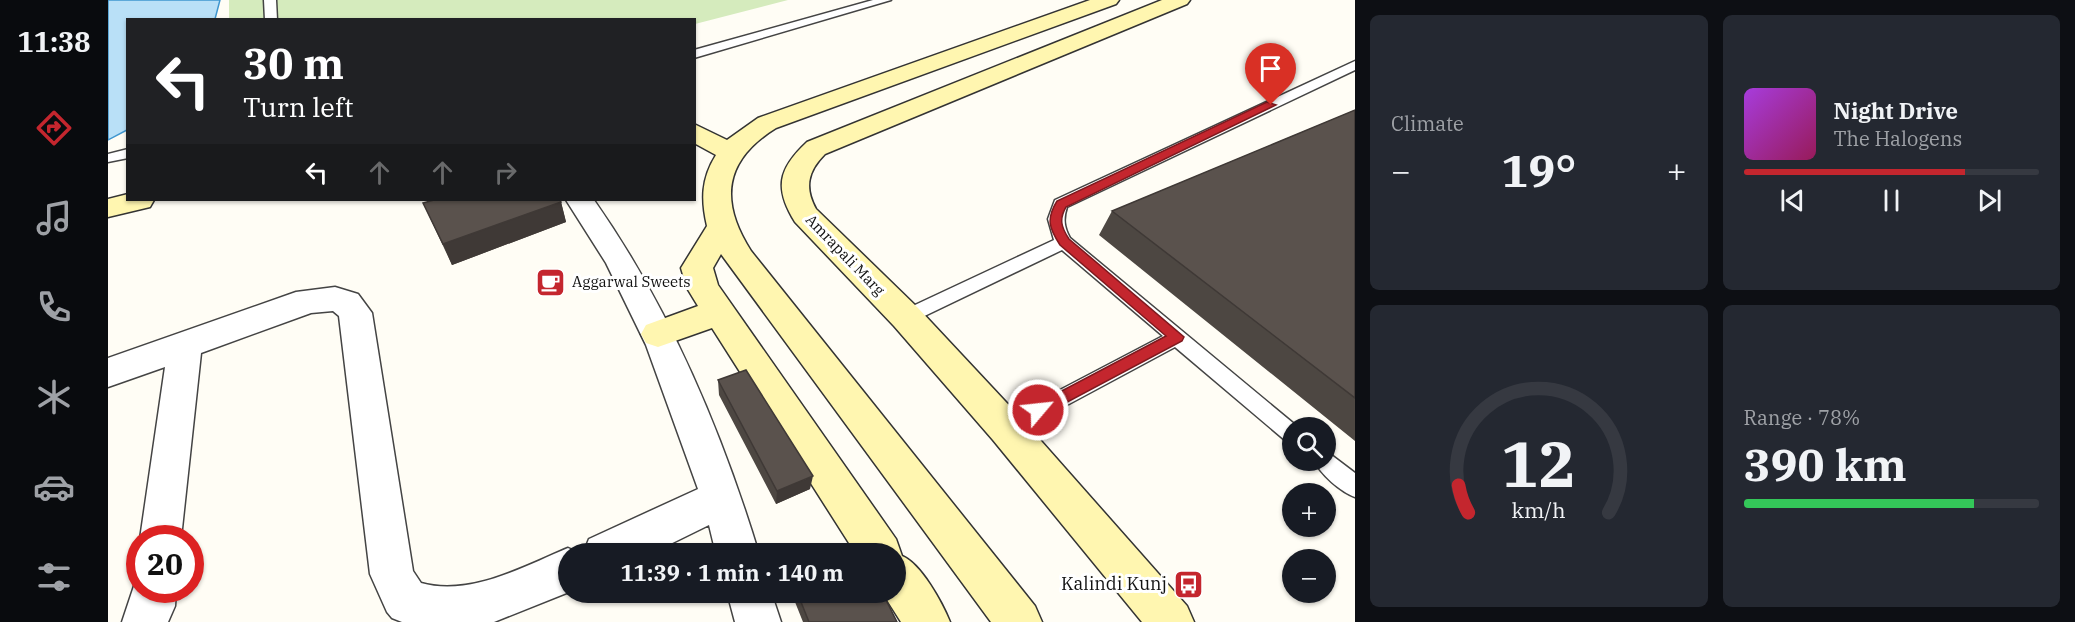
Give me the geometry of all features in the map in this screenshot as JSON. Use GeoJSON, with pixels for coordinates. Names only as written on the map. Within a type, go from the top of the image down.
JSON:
{"type":"FeatureCollection","features":[{"type":"Feature","properties":{"kind":"main road"},"geometry":{"type":"LineString","coordinates":[[1019,622],[740,259],[722,226],[716,197],[719,173],[729,152],[747,133],[768,123],[1109,0]]}},
{"type":"Feature","properties":{"kind":"main road","name":"Amrapali Marg"},"geometry":{"type":"LineString","coordinates":[[1172,622],[1006,428],[906,318],[805,215],[797,201],[795,186],[800,162],[816,148],[838,137],[1180,0]]}},
{"type":"Feature","properties":{"kind":"main road"},"geometry":{"type":"LineString","coordinates":[[696,133],[729,152]]}},
{"type":"Feature","properties":{"kind":"main road"},"geometry":{"type":"LineString","coordinates":[[108,190],[126,186]]}},
{"type":"Feature","properties":{"kind":"main road"},"geometry":{"type":"LineString","coordinates":[[108,208],[136,201]]}},
{"type":"Feature","properties":{"kind":"main road"},"geometry":{"type":"LineString","coordinates":[[722,226],[698,268],[703,288],[874,543]]}},
{"type":"Feature","properties":{"kind":"main road"},"geometry":{"type":"LineString","coordinates":[[658,334],[718,312]]}},
{"type":"Feature","properties":{"kind":"main road"},"geometry":{"type":"LineString","coordinates":[[906,590],[927,622]]}},
{"type":"Feature","properties":{"kind":"street"},"geometry":{"type":"LineString","coordinates":[[581,201],[620,260],[658,334],[722,498],[735,543]]}},
{"type":"Feature","properties":{"kind":"street"},"geometry":{"type":"LineString","coordinates":[[108,373],[308,301],[333,299],[351,306],[355,313],[392,574],[406,600],[426,614],[453,616],[491,607],[558,575]]}},
{"type":"Feature","properties":{"kind":"street"},"geometry":{"type":"LineString","coordinates":[[162,525],[184,345]]}},
{"type":"Feature","properties":{"kind":"street"},"geometry":{"type":"LineString","coordinates":[[627,543],[722,498]]}},
{"type":"Feature","properties":{"kind":"street"},"geometry":{"type":"LineString","coordinates":[[145,622],[152,603]]}},
{"type":"Feature","properties":{"kind":"street"},"geometry":{"type":"LineString","coordinates":[[752,603],[758,622]]}},
{"type":"Feature","properties":{"kind":"lane"},"geometry":{"type":"LineString","coordinates":[[270,0],[271,18]]}},
{"type":"Feature","properties":{"kind":"lane"},"geometry":{"type":"LineString","coordinates":[[696,53],[885,0]]}},
{"type":"Feature","properties":{"kind":"lane"},"geometry":{"type":"LineString","coordinates":[[1282,426],[1064,242],[1055,228],[1055,215],[1061,204],[1355,65]]}},
{"type":"Feature","properties":{"kind":"lane"},"geometry":{"type":"LineString","coordinates":[[108,159],[126,154]]}},
{"type":"Feature","properties":{"kind":"lane"},"geometry":{"type":"LineString","coordinates":[[906,318],[1064,242]]}},
{"type":"Feature","properties":{"kind":"lane"},"geometry":{"type":"LineString","coordinates":[[1006,428],[1177,337]]}},
{"type":"Feature","properties":{"kind":"lane"},"geometry":{"type":"LineString","coordinates":[[1336,470],[1355,487]]}},
{"type":"Feature","properties":{"kind":"green space"},"geometry":{"type":"Polygon","coordinates":[[[229,0],[788,0],[696,24],[696,18],[229,18],[229,0]]]}},
{"type":"Feature","properties":{"kind":"water"},"geometry":{"type":"Polygon","coordinates":[[[108,0],[220,0],[215,18],[126,18],[126,131],[108,140],[108,0]]]}},
{"type":"Feature","properties":{"kind":"building"},"geometry":{"type":"Polygon","coordinates":[[[1355,110],[1355,398],[1112,211],[1355,110]]]}},
{"type":"Feature","properties":{"kind":"building"},"geometry":{"type":"Polygon","coordinates":[[[430,201],[561,202],[443,244],[423,203],[430,201]]]}},
{"type":"Feature","properties":{"kind":"building"},"geometry":{"type":"Polygon","coordinates":[[[746,370],[813,476],[777,491],[718,380],[746,370]]]}},
{"type":"Feature","properties":{"kind":"building"},"geometry":{"type":"Polygon","coordinates":[[[801,603],[888,603],[897,622],[809,622],[801,603]]]}},
{"type":"Feature","properties":{"kind":"place","name":"Aggarwal Sweets"},"geometry":{"type":"Point","coordinates":[551,282]}},
{"type":"Feature","properties":{"kind":"place","name":"Kalindi Kunj"},"geometry":{"type":"Point","coordinates":[1188,584]}},
{"type":"Feature","properties":{"kind":"route"},"geometry":{"type":"LineString","coordinates":[[1038,410],[1177,337],[1064,242],[1055,228],[1055,215],[1061,204],[1271,105]]}}]}
